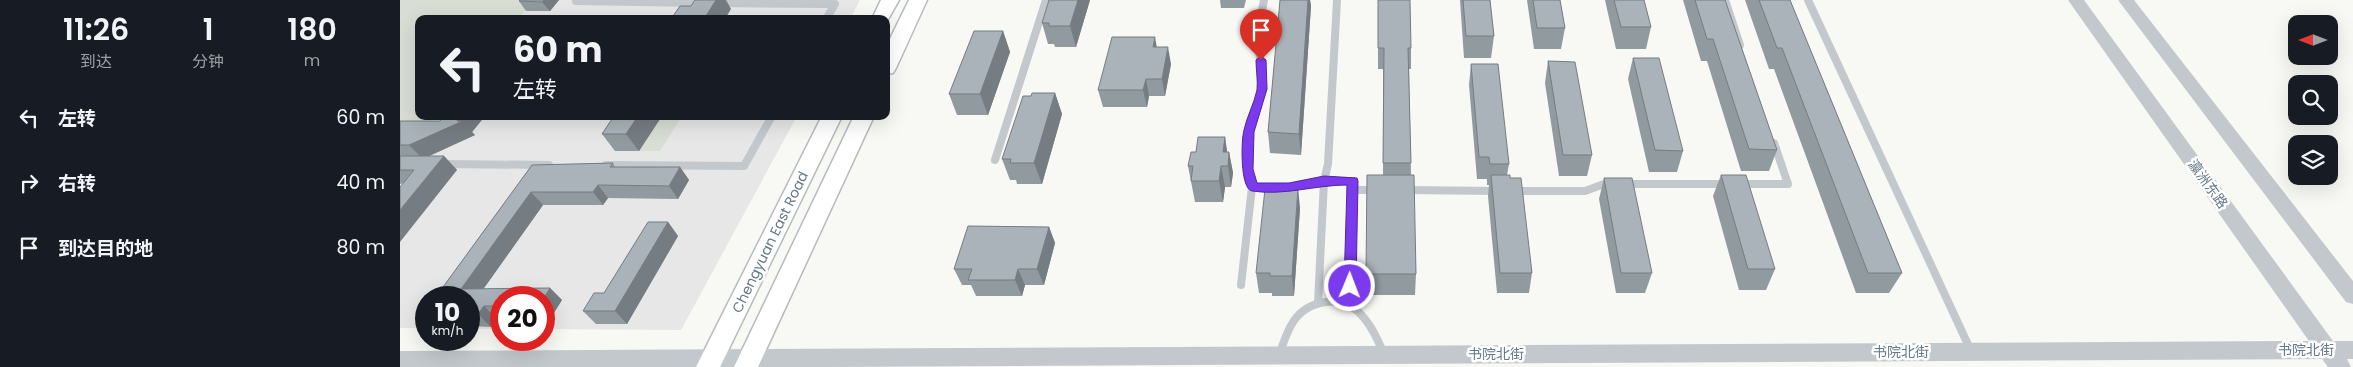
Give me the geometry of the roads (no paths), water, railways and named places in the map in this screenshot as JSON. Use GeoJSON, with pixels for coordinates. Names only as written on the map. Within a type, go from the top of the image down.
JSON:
{"type":"FeatureCollection","features":[{"type":"Feature","properties":{"kind":"main road"},"geometry":{"type":"LineString","coordinates":[[883,15],[890,0]]}},
{"type":"Feature","properties":{"kind":"main road"},"geometry":{"type":"LineString","coordinates":[[890,60],[918,0]]}},
{"type":"Feature","properties":{"kind":"main road","name":"Chengyuan East Road"},"geometry":{"type":"LineString","coordinates":[[709,363],[830,120]]}},
{"type":"Feature","properties":{"kind":"main road"},"geometry":{"type":"LineString","coordinates":[[748,363],[862,120]]}},
{"type":"Feature","properties":{"kind":"street","name":"瀛洲东路"},"geometry":{"type":"LineString","coordinates":[[2076,0],[2333,358]]}},
{"type":"Feature","properties":{"kind":"street"},"geometry":{"type":"LineString","coordinates":[[2126,0],[2353,296]]}},
{"type":"Feature","properties":{"kind":"street","name":"书院北街"},"geometry":{"type":"LineString","coordinates":[[400,360],[748,363],[1279,356],[1971,351],[2333,358],[2353,350]]}},
{"type":"Feature","properties":{"kind":"lane"},"geometry":{"type":"LineString","coordinates":[[996,160],[1046,0]]}},
{"type":"Feature","properties":{"kind":"lane"},"geometry":{"type":"LineString","coordinates":[[1241,285],[1252,187],[1248,169],[1249,132],[1262,89],[1258,32],[1264,0]]}},
{"type":"Feature","properties":{"kind":"lane"},"geometry":{"type":"LineString","coordinates":[[1318,303],[1324,180],[1328,164],[1337,0]]}},
{"type":"Feature","properties":{"kind":"lane"},"geometry":{"type":"LineString","coordinates":[[1725,0],[1744,55]]}},
{"type":"Feature","properties":{"kind":"lane"},"geometry":{"type":"LineString","coordinates":[[1808,0],[1971,351]]}},
{"type":"Feature","properties":{"kind":"lane"},"geometry":{"type":"LineString","coordinates":[[576,1],[835,4],[828,15]]}},
{"type":"Feature","properties":{"kind":"lane"},"geometry":{"type":"LineString","coordinates":[[596,165],[744,166],[770,120]]}},
{"type":"Feature","properties":{"kind":"lane"},"geometry":{"type":"LineString","coordinates":[[1391,190],[1585,191],[1604,184],[1788,184],[1772,138]]}},
{"type":"Feature","properties":{"kind":"lane"},"geometry":{"type":"LineString","coordinates":[[430,164],[557,165]]}},
{"type":"Feature","properties":{"kind":"lane"},"geometry":{"type":"LineString","coordinates":[[1252,187],[1289,187],[1324,180],[1353,181],[1350,306]]}},
{"type":"Feature","properties":{"kind":"lane"},"geometry":{"type":"LineString","coordinates":[[1352,190],[1382,190]]}},
{"type":"Feature","properties":{"kind":"lane"},"geometry":{"type":"LineString","coordinates":[[1279,356],[1287,329],[1297,314],[1307,306],[1333,302],[1356,309],[1374,332],[1385,355]]}}]}
